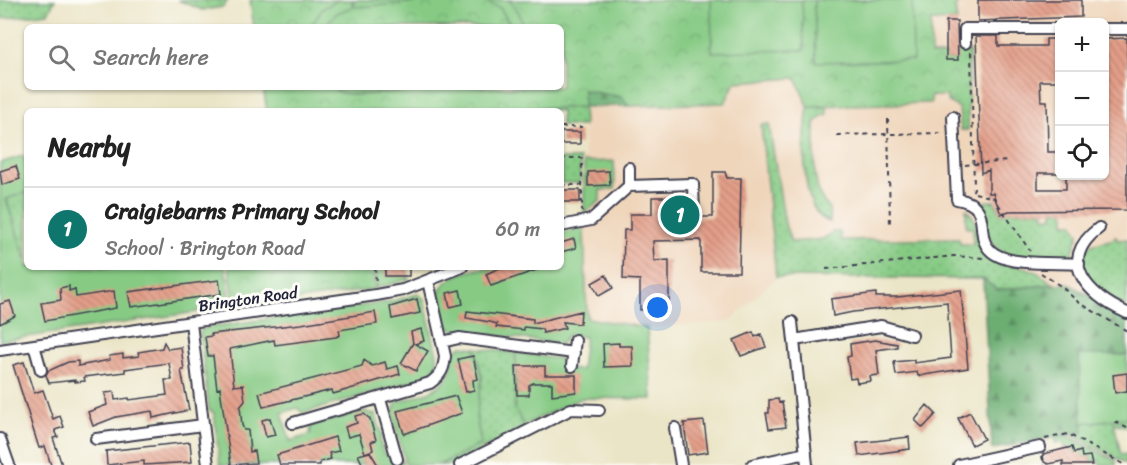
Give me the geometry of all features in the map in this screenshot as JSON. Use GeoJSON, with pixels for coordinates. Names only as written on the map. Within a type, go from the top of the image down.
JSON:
{"type":"FeatureCollection","features":[{"type":"Feature","properties":{"kind":"street"},"geometry":{"type":"LineString","coordinates":[[965,43],[964,29],[1055,29]]}},
{"type":"Feature","properties":{"kind":"street"},"geometry":{"type":"LineString","coordinates":[[1109,29],[1127,29]]}},
{"type":"Feature","properties":{"kind":"street"},"geometry":{"type":"LineString","coordinates":[[953,117],[955,165],[962,200],[978,208],[984,240],[993,253],[1008,260],[1079,264]]}},
{"type":"Feature","properties":{"kind":"street"},"geometry":{"type":"LineString","coordinates":[[629,168],[629,186]]}},
{"type":"Feature","properties":{"kind":"street"},"geometry":{"type":"LineString","coordinates":[[564,225],[586,220],[629,186],[693,184],[694,215]]}},
{"type":"Feature","properties":{"kind":"street"},"geometry":{"type":"LineString","coordinates":[[1099,228],[1087,237],[1081,246],[1079,264],[1091,292],[1127,313]]}},
{"type":"Feature","properties":{"kind":"street","name":"Brington Road"},"geometry":{"type":"LineString","coordinates":[[0,350],[376,295],[428,281],[455,270]]}},
{"type":"Feature","properties":{"kind":"street"},"geometry":{"type":"LineString","coordinates":[[293,423],[380,399],[430,383],[439,377],[444,362],[442,342],[428,281]]}},
{"type":"Feature","properties":{"kind":"street"},"geometry":{"type":"LineString","coordinates":[[191,322],[208,465]]}},
{"type":"Feature","properties":{"kind":"street"},"geometry":{"type":"LineString","coordinates":[[792,322],[807,465]]}},
{"type":"Feature","properties":{"kind":"street"},"geometry":{"type":"LineString","coordinates":[[794,340],[881,326],[912,335]]}},
{"type":"Feature","properties":{"kind":"street"},"geometry":{"type":"LineString","coordinates":[[442,342],[459,338],[574,353]]}},
{"type":"Feature","properties":{"kind":"street"},"geometry":{"type":"LineString","coordinates":[[573,366],[575,340]]}},
{"type":"Feature","properties":{"kind":"street"},"geometry":{"type":"LineString","coordinates":[[34,345],[41,370]]}},
{"type":"Feature","properties":{"kind":"street"},"geometry":{"type":"LineString","coordinates":[[380,399],[387,447],[397,459]]}},
{"type":"Feature","properties":{"kind":"street"},"geometry":{"type":"LineString","coordinates":[[460,465],[571,409],[599,410]]}},
{"type":"Feature","properties":{"kind":"street"},"geometry":{"type":"LineString","coordinates":[[96,439],[120,430],[203,425]]}},
{"type":"Feature","properties":{"kind":"street"},"geometry":{"type":"LineString","coordinates":[[675,428],[681,465]]}},
{"type":"Feature","properties":{"kind":"street"},"geometry":{"type":"LineString","coordinates":[[0,440],[9,465]]}},
{"type":"Feature","properties":{"kind":"street"},"geometry":{"type":"LineString","coordinates":[[959,465],[1040,447]]}},
{"type":"Feature","properties":{"kind":"street"},"geometry":{"type":"LineString","coordinates":[[752,465],[806,453]]}},
{"type":"Feature","properties":{"kind":"path"},"geometry":{"type":"LineString","coordinates":[[962,200],[974,188],[971,51],[965,43]]}},
{"type":"Feature","properties":{"kind":"path"},"geometry":{"type":"LineString","coordinates":[[888,119],[890,226]]}},
{"type":"Feature","properties":{"kind":"path"},"geometry":{"type":"LineString","coordinates":[[564,127],[582,127]]}},
{"type":"Feature","properties":{"kind":"path"},"geometry":{"type":"LineString","coordinates":[[837,135],[953,133]]}},
{"type":"Feature","properties":{"kind":"path"},"geometry":{"type":"LineString","coordinates":[[564,158],[582,158],[586,220]]}},
{"type":"Feature","properties":{"kind":"path"},"geometry":{"type":"LineString","coordinates":[[955,165],[1007,161]]}},
{"type":"Feature","properties":{"kind":"path"},"geometry":{"type":"LineString","coordinates":[[564,185],[582,185]]}},
{"type":"Feature","properties":{"kind":"path"},"geometry":{"type":"LineString","coordinates":[[826,269],[954,256],[989,258],[993,253]]}},
{"type":"Feature","properties":{"kind":"path"},"geometry":{"type":"LineString","coordinates":[[375,270],[376,295]]}},
{"type":"Feature","properties":{"kind":"path"},"geometry":{"type":"LineString","coordinates":[[1115,422],[1127,428]]}},
{"type":"Feature","properties":{"kind":"path"},"geometry":{"type":"LineString","coordinates":[[1040,447],[1038,440],[1068,434],[1124,465]]}},
{"type":"Feature","properties":{"kind":"shaded area"},"geometry":{"type":"Polygon","coordinates":[[[579,0],[1127,0],[1127,355],[1009,321],[983,279],[777,277],[729,322],[647,328],[587,318],[584,226],[591,225],[589,210],[600,201],[600,190],[615,189],[614,161],[584,162],[579,0]]]}},
{"type":"Feature","properties":{"kind":"green space"},"geometry":{"type":"Polygon","coordinates":[[[0,0],[55,0],[48,13],[0,19],[0,0]]]}},
{"type":"Feature","properties":{"kind":"green space"},"geometry":{"type":"Polygon","coordinates":[[[178,0],[228,0],[223,7],[202,10],[178,0]]]}},
{"type":"Feature","properties":{"kind":"green space"},"geometry":{"type":"Polygon","coordinates":[[[250,0],[961,0],[955,7],[957,21],[931,21],[931,55],[946,55],[947,60],[957,60],[958,51],[969,51],[968,130],[961,130],[959,108],[947,101],[947,96],[931,96],[931,103],[808,106],[796,78],[735,82],[725,103],[629,106],[622,97],[583,90],[583,107],[266,108],[264,90],[564,90],[564,24],[254,24],[250,0]]]}},
{"type":"Feature","properties":{"kind":"green space"},"geometry":{"type":"Polygon","coordinates":[[[338,0],[352,0],[352,7],[337,13],[326,24],[312,24],[323,8],[338,0]]]}},
{"type":"Feature","properties":{"kind":"green space"},"geometry":{"type":"Polygon","coordinates":[[[354,0],[451,0],[354,7],[354,0]]]}},
{"type":"Feature","properties":{"kind":"green space"},"geometry":{"type":"Polygon","coordinates":[[[485,0],[509,0],[518,11],[523,24],[510,24],[500,8],[485,0]]]}},
{"type":"Feature","properties":{"kind":"green space"},"geometry":{"type":"Polygon","coordinates":[[[711,0],[802,0],[804,50],[712,52],[711,0]]]}},
{"type":"Feature","properties":{"kind":"green space"},"geometry":{"type":"Polygon","coordinates":[[[814,0],[912,0],[913,60],[816,62],[814,0]]]}},
{"type":"Feature","properties":{"kind":"green space"},"geometry":{"type":"Polygon","coordinates":[[[336,90],[423,90],[356,95],[336,90]]]}},
{"type":"Feature","properties":{"kind":"green space"},"geometry":{"type":"Polygon","coordinates":[[[582,90],[622,97],[629,106],[583,107],[582,90]]]}},
{"type":"Feature","properties":{"kind":"green space"},"geometry":{"type":"Polygon","coordinates":[[[583,107],[584,126],[564,126],[564,108],[552,108],[583,107]]]}},
{"type":"Feature","properties":{"kind":"green space"},"geometry":{"type":"Polygon","coordinates":[[[808,107],[827,107],[827,115],[823,115],[815,123],[815,168],[819,191],[829,208],[830,222],[819,216],[807,189],[805,135],[808,107]]]}},
{"type":"Feature","properties":{"kind":"green space"},"geometry":{"type":"Polygon","coordinates":[[[769,124],[785,224],[791,242],[823,239],[833,232],[840,232],[841,240],[959,238],[960,244],[973,244],[973,228],[966,228],[966,209],[973,218],[981,246],[989,258],[999,264],[1030,269],[1054,284],[997,290],[983,279],[776,277],[761,125],[769,124]]]}},
{"type":"Feature","properties":{"kind":"green space"},"geometry":{"type":"Polygon","coordinates":[[[23,156],[24,158],[24,193],[6,199],[24,255],[24,270],[226,270],[232,309],[224,308],[0,341],[0,163],[23,156]]]}},
{"type":"Feature","properties":{"kind":"green space"},"geometry":{"type":"Polygon","coordinates":[[[564,159],[580,159],[580,183],[564,183],[564,159]]]}},
{"type":"Feature","properties":{"kind":"green space"},"geometry":{"type":"Polygon","coordinates":[[[614,161],[615,189],[600,190],[600,201],[584,213],[584,162],[614,161]]]}},
{"type":"Feature","properties":{"kind":"green space"},"geometry":{"type":"Polygon","coordinates":[[[24,193],[24,255],[6,198],[24,193]]]}},
{"type":"Feature","properties":{"kind":"green space"},"geometry":{"type":"Polygon","coordinates":[[[994,201],[1001,214],[1009,211],[1044,211],[1044,217],[1053,217],[1053,211],[1065,210],[1065,223],[1073,223],[1079,234],[1071,257],[1026,258],[1004,253],[995,247],[988,234],[981,202],[994,201]]]}},
{"type":"Feature","properties":{"kind":"green space"},"geometry":{"type":"Polygon","coordinates":[[[584,228],[587,318],[647,328],[652,399],[582,398],[524,425],[515,409],[516,353],[561,359],[564,369],[581,370],[585,337],[568,335],[561,344],[454,330],[447,326],[439,292],[447,282],[459,275],[476,270],[564,270],[564,232],[584,228]]]}},
{"type":"Feature","properties":{"kind":"green space"},"geometry":{"type":"Polygon","coordinates":[[[1115,236],[1118,240],[1127,239],[1127,307],[1101,291],[1087,275],[1084,266],[1084,256],[1088,246],[1114,239],[1115,236]]]}},
{"type":"Feature","properties":{"kind":"green space"},"geometry":{"type":"Polygon","coordinates":[[[229,270],[373,270],[375,289],[235,309],[229,270]]]}},
{"type":"Feature","properties":{"kind":"green space"},"geometry":{"type":"Polygon","coordinates":[[[376,270],[385,270],[385,276],[409,276],[409,279],[377,288],[376,270]]]}},
{"type":"Feature","properties":{"kind":"green space"},"geometry":{"type":"Polygon","coordinates":[[[983,279],[997,290],[1067,283],[1127,316],[1127,355],[1079,355],[1083,432],[992,449],[983,279]]]}},
{"type":"Feature","properties":{"kind":"green space"},"geometry":{"type":"Polygon","coordinates":[[[418,294],[424,299],[437,355],[437,364],[427,377],[303,413],[297,408],[282,413],[290,441],[310,435],[311,426],[364,411],[376,415],[382,436],[380,441],[383,453],[391,457],[392,462],[402,460],[403,465],[220,465],[214,413],[209,410],[200,332],[204,328],[389,302],[418,294]]]}},
{"type":"Feature","properties":{"kind":"green space"},"geometry":{"type":"Polygon","coordinates":[[[462,346],[475,348],[482,378],[476,416],[481,444],[439,465],[406,465],[392,413],[397,402],[428,392],[441,384],[450,371],[454,354],[462,346]]]}},
{"type":"Feature","properties":{"kind":"green space"},"geometry":{"type":"Polygon","coordinates":[[[475,348],[516,353],[515,409],[525,427],[451,465],[439,465],[481,444],[476,416],[482,378],[475,348]]]}},
{"type":"Feature","properties":{"kind":"green space"},"geometry":{"type":"Polygon","coordinates":[[[1079,355],[1127,355],[1127,418],[1082,423],[1079,355]]]}},
{"type":"Feature","properties":{"kind":"green space"},"geometry":{"type":"Polygon","coordinates":[[[1127,418],[1127,427],[1114,423],[1121,455],[1127,454],[1127,464],[1071,434],[1083,432],[1082,423],[1127,418]]]}},
{"type":"Feature","properties":{"kind":"green space"},"geometry":{"type":"Polygon","coordinates":[[[1068,436],[1116,461],[1116,465],[1100,465],[1099,460],[1091,462],[1090,456],[1082,457],[1081,452],[1074,453],[1072,447],[1065,448],[1063,442],[1056,443],[1055,438],[1068,436]]]}},
{"type":"Feature","properties":{"kind":"building"},"geometry":{"type":"Polygon","coordinates":[[[978,0],[1081,0],[1081,17],[978,21],[978,0]]]}},
{"type":"Feature","properties":{"kind":"building"},"geometry":{"type":"Polygon","coordinates":[[[946,21],[957,21],[958,60],[946,60],[946,21]]]}},
{"type":"Feature","properties":{"kind":"building"},"geometry":{"type":"Polygon","coordinates":[[[976,36],[998,36],[998,46],[1046,46],[1046,39],[1055,39],[1055,81],[1040,81],[1041,101],[1047,101],[1048,152],[1055,152],[1055,173],[1038,173],[1038,189],[1066,189],[1066,180],[1109,180],[1109,39],[1127,38],[1127,210],[1009,211],[1001,214],[993,193],[989,193],[989,170],[981,173],[976,36]]]}},
{"type":"Feature","properties":{"kind":"building"},"geometry":{"type":"Polygon","coordinates":[[[564,132],[580,132],[580,144],[564,144],[564,132]]]}},
{"type":"Feature","properties":{"kind":"building"},"geometry":{"type":"Polygon","coordinates":[[[16,166],[20,179],[2,185],[0,171],[16,166]]]}},
{"type":"Feature","properties":{"kind":"building"},"geometry":{"type":"Polygon","coordinates":[[[609,171],[610,185],[588,186],[588,172],[609,171]]]}},
{"type":"Feature","properties":{"kind":"building"},"geometry":{"type":"Polygon","coordinates":[[[713,172],[725,172],[727,178],[741,178],[739,272],[701,272],[701,240],[653,241],[654,261],[669,260],[669,305],[656,305],[656,309],[640,310],[640,280],[623,279],[624,230],[630,230],[630,214],[652,214],[652,197],[669,197],[669,217],[687,217],[694,222],[701,217],[713,217],[713,172]]]}},
{"type":"Feature","properties":{"kind":"building"},"geometry":{"type":"Polygon","coordinates":[[[564,190],[580,190],[580,202],[564,202],[564,190]]]}},
{"type":"Feature","properties":{"kind":"building"},"geometry":{"type":"Polygon","coordinates":[[[574,239],[576,248],[564,251],[564,242],[574,239]]]}},
{"type":"Feature","properties":{"kind":"building"},"geometry":{"type":"Polygon","coordinates":[[[385,270],[409,270],[409,276],[385,276],[385,270]]]}},
{"type":"Feature","properties":{"kind":"building"},"geometry":{"type":"Polygon","coordinates":[[[495,270],[536,270],[491,286],[486,274],[495,270]]]}},
{"type":"Feature","properties":{"kind":"building"},"geometry":{"type":"Polygon","coordinates":[[[606,275],[613,288],[599,296],[592,283],[606,275]]]}},
{"type":"Feature","properties":{"kind":"building"},"geometry":{"type":"Polygon","coordinates":[[[219,280],[221,294],[131,307],[128,292],[219,280]]]}},
{"type":"Feature","properties":{"kind":"building"},"geometry":{"type":"Polygon","coordinates":[[[69,286],[69,291],[75,289],[76,297],[114,291],[116,308],[45,321],[41,303],[61,300],[60,288],[69,286]]]}},
{"type":"Feature","properties":{"kind":"building"},"geometry":{"type":"Polygon","coordinates":[[[460,290],[463,304],[450,307],[447,293],[460,290]]]}},
{"type":"Feature","properties":{"kind":"building"},"geometry":{"type":"Polygon","coordinates":[[[961,290],[968,368],[918,376],[917,372],[896,375],[894,362],[914,360],[914,363],[951,358],[947,302],[833,316],[831,299],[876,293],[876,297],[897,297],[961,290]]]}},
{"type":"Feature","properties":{"kind":"building"},"geometry":{"type":"Polygon","coordinates":[[[417,299],[420,313],[392,319],[390,307],[417,299]]]}},
{"type":"Feature","properties":{"kind":"building"},"geometry":{"type":"Polygon","coordinates":[[[10,301],[15,316],[0,324],[0,304],[10,301]]]}},
{"type":"Feature","properties":{"kind":"building"},"geometry":{"type":"Polygon","coordinates":[[[467,311],[533,319],[533,323],[581,311],[580,324],[563,322],[565,328],[543,333],[542,329],[496,327],[497,324],[466,318],[467,311]]]}},
{"type":"Feature","properties":{"kind":"building"},"geometry":{"type":"Polygon","coordinates":[[[375,312],[377,324],[339,330],[340,335],[336,337],[275,345],[274,340],[230,349],[234,386],[243,385],[245,401],[240,407],[242,425],[244,430],[248,430],[250,452],[254,451],[256,463],[231,465],[220,388],[217,389],[213,356],[208,356],[205,337],[212,336],[211,334],[301,324],[375,312]]]}},
{"type":"Feature","properties":{"kind":"building"},"geometry":{"type":"Polygon","coordinates":[[[421,329],[424,341],[415,344],[428,351],[416,371],[401,363],[413,343],[411,332],[421,329]]]}},
{"type":"Feature","properties":{"kind":"building"},"geometry":{"type":"Polygon","coordinates":[[[753,332],[755,337],[761,334],[766,347],[741,356],[734,340],[753,332]]]}},
{"type":"Feature","properties":{"kind":"building"},"geometry":{"type":"Polygon","coordinates":[[[875,340],[897,344],[897,347],[876,350],[879,375],[870,376],[871,381],[857,383],[856,378],[850,379],[847,357],[851,356],[850,344],[875,340]]]}},
{"type":"Feature","properties":{"kind":"building"},"geometry":{"type":"Polygon","coordinates":[[[164,342],[168,349],[181,347],[184,370],[181,370],[189,410],[153,418],[152,411],[116,417],[93,426],[88,412],[107,405],[105,393],[114,392],[115,400],[167,395],[165,380],[172,380],[169,363],[84,377],[85,381],[75,382],[75,380],[49,383],[46,375],[48,371],[68,362],[78,361],[78,366],[110,360],[109,356],[123,354],[123,358],[139,356],[138,352],[162,348],[164,342]]]}},
{"type":"Feature","properties":{"kind":"building"},"geometry":{"type":"Polygon","coordinates":[[[619,343],[619,346],[632,346],[633,366],[604,367],[603,344],[619,343]]]}},
{"type":"Feature","properties":{"kind":"building"},"geometry":{"type":"Polygon","coordinates":[[[473,356],[478,379],[473,380],[474,390],[466,392],[458,359],[473,356]]]}},
{"type":"Feature","properties":{"kind":"building"},"geometry":{"type":"Polygon","coordinates":[[[364,360],[372,366],[385,362],[387,369],[398,366],[400,374],[333,394],[332,390],[263,407],[259,393],[362,366],[364,360]]]}},
{"type":"Feature","properties":{"kind":"building"},"geometry":{"type":"Polygon","coordinates":[[[24,362],[34,393],[43,390],[53,419],[60,416],[64,427],[55,430],[58,437],[53,438],[62,465],[51,465],[45,446],[39,448],[13,365],[24,362]]]}},
{"type":"Feature","properties":{"kind":"building"},"geometry":{"type":"Polygon","coordinates":[[[516,366],[545,366],[545,375],[576,375],[576,392],[552,395],[552,383],[533,383],[529,385],[529,395],[517,395],[516,366]]]}},
{"type":"Feature","properties":{"kind":"building"},"geometry":{"type":"Polygon","coordinates":[[[1127,373],[1127,391],[1115,393],[1113,375],[1127,373]]]}},
{"type":"Feature","properties":{"kind":"building"},"geometry":{"type":"Polygon","coordinates":[[[456,396],[462,413],[404,434],[397,411],[456,396]]]}},
{"type":"Feature","properties":{"kind":"building"},"geometry":{"type":"Polygon","coordinates":[[[778,399],[779,403],[782,402],[786,427],[769,429],[766,413],[769,413],[769,400],[778,399]]]}},
{"type":"Feature","properties":{"kind":"building"},"geometry":{"type":"Polygon","coordinates":[[[927,405],[936,414],[923,428],[915,420],[927,405]]]}},
{"type":"Feature","properties":{"kind":"building"},"geometry":{"type":"Polygon","coordinates":[[[970,412],[984,439],[972,445],[958,418],[970,412]]]}},
{"type":"Feature","properties":{"kind":"building"},"geometry":{"type":"Polygon","coordinates":[[[364,414],[370,419],[376,440],[371,442],[373,450],[365,453],[359,434],[348,437],[345,427],[357,423],[355,416],[364,414]]]}},
{"type":"Feature","properties":{"kind":"building"},"geometry":{"type":"Polygon","coordinates":[[[270,418],[275,435],[266,437],[262,420],[270,418]]]}},
{"type":"Feature","properties":{"kind":"building"},"geometry":{"type":"Polygon","coordinates":[[[704,421],[708,452],[688,455],[684,423],[704,421]]]}},
{"type":"Feature","properties":{"kind":"building"},"geometry":{"type":"Polygon","coordinates":[[[335,437],[339,451],[329,453],[331,459],[320,462],[320,465],[280,465],[277,455],[335,437]]]}},
{"type":"Feature","properties":{"kind":"building"},"geometry":{"type":"Polygon","coordinates":[[[909,437],[910,449],[859,456],[857,443],[909,437]]]}},
{"type":"Feature","properties":{"kind":"building"},"geometry":{"type":"Polygon","coordinates":[[[190,442],[192,462],[144,465],[144,461],[107,465],[106,451],[190,442]]]}},
{"type":"Feature","properties":{"kind":"building"},"geometry":{"type":"Polygon","coordinates":[[[1072,447],[1074,453],[1081,451],[1082,457],[1090,456],[1092,465],[1063,465],[1063,461],[1048,464],[1044,462],[1043,454],[1072,447]]]}},
{"type":"Feature","properties":{"kind":"building"},"geometry":{"type":"Polygon","coordinates":[[[370,452],[378,465],[363,465],[358,455],[370,452]]]}},
{"type":"Feature","properties":{"kind":"place","name":"Craigiebarns Primary School"},"geometry":{"type":"Point","coordinates":[680,215]}}]}
